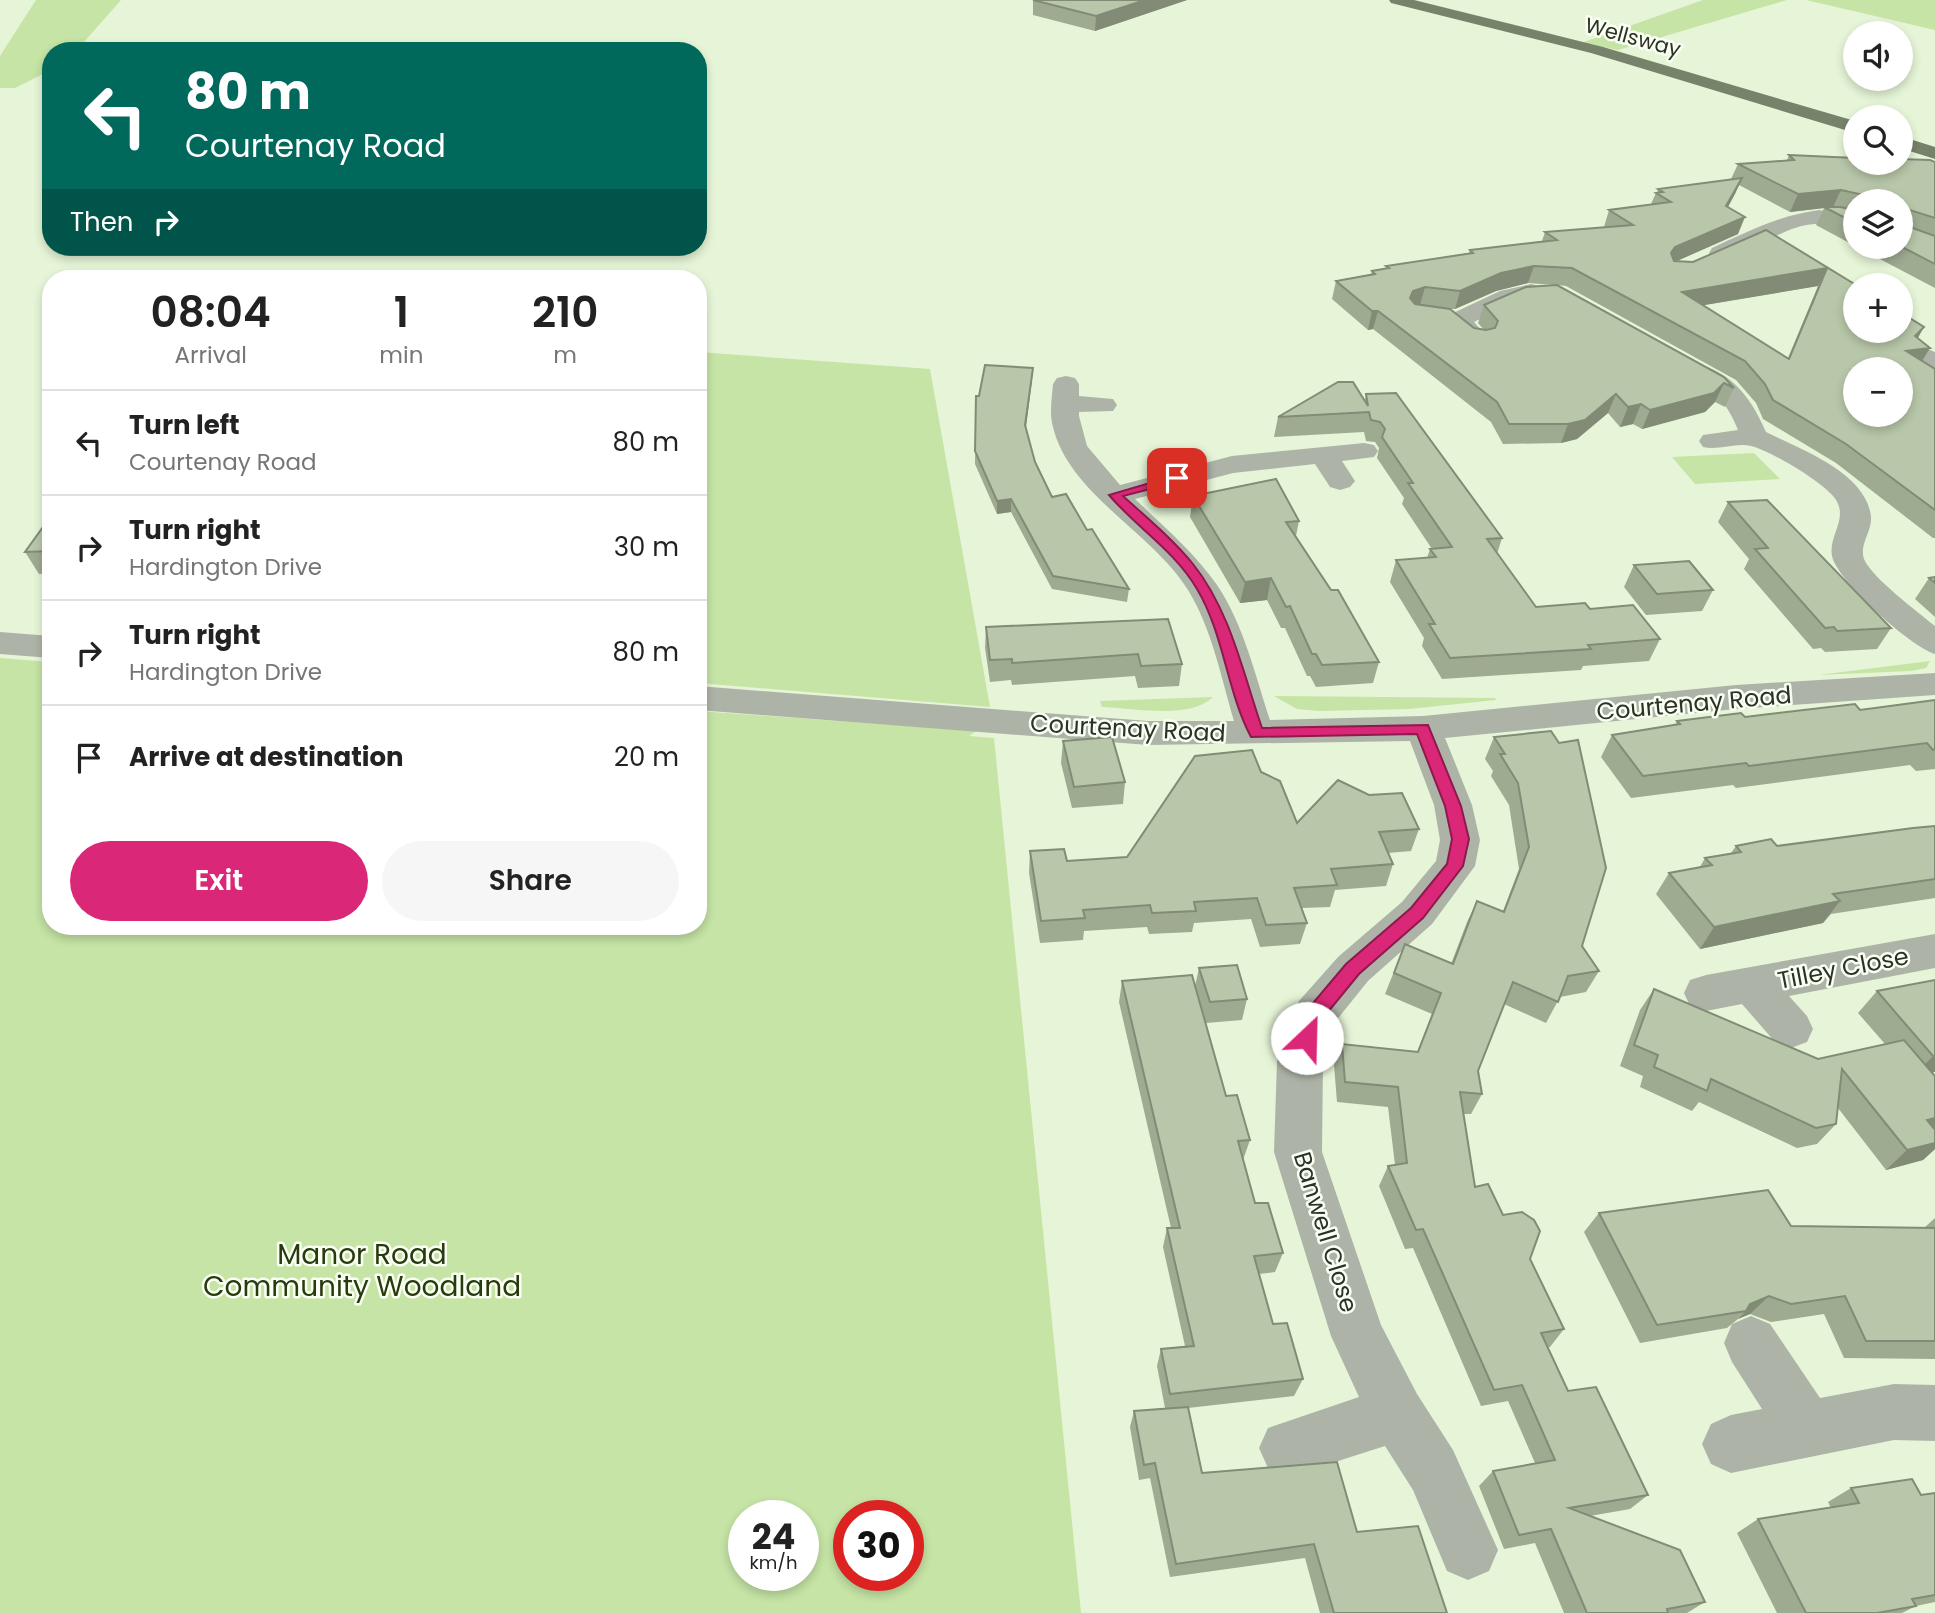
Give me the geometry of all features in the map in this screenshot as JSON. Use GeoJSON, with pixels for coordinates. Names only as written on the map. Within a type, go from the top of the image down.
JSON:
{"type":"FeatureCollection","features":[{"type":"Feature","properties":{"kind":"main road","name":"Wellsway"},"geometry":{"type":"LineString","coordinates":[[1396,0],[1623,57],[1843,123]]}},
{"type":"Feature","properties":{"kind":"main road"},"geometry":{"type":"LineString","coordinates":[[1913,151],[1930,162]]}},
{"type":"Feature","properties":{"kind":"street"},"geometry":{"type":"LineString","coordinates":[[1706,257],[1828,206],[1843,215]]}},
{"type":"Feature","properties":{"kind":"street"},"geometry":{"type":"LineString","coordinates":[[1478,340],[1445,318],[1532,290],[1557,293]]}},
{"type":"Feature","properties":{"kind":"street"},"geometry":{"type":"LineString","coordinates":[[1666,356],[1726,388],[1741,404],[1754,436]]}},
{"type":"Feature","properties":{"kind":"street"},"geometry":{"type":"LineString","coordinates":[[1104,405],[1066,394],[1066,427],[1074,448],[1088,469],[1165,541],[1189,567],[1204,589],[1215,611],[1256,733]]}},
{"type":"Feature","properties":{"kind":"street"},"geometry":{"type":"LineString","coordinates":[[1713,441],[1754,436],[1805,460],[1835,481],[1851,502],[1856,518],[1848,543],[1849,560],[1863,578],[1935,643]]}},
{"type":"Feature","properties":{"kind":"street"},"geometry":{"type":"LineString","coordinates":[[1115,495],[1233,465],[1364,451]]}},
{"type":"Feature","properties":{"kind":"street"},"geometry":{"type":"LineString","coordinates":[[1324,454],[1340,481]]}},
{"type":"Feature","properties":{"kind":"street"},"geometry":{"type":"LineString","coordinates":[[0,643],[42,645]]}},
{"type":"Feature","properties":{"kind":"street","name":"Courtenay Road"},"geometry":{"type":"LineString","coordinates":[[707,699],[1149,733],[1256,733],[1423,728],[1736,697],[1935,684]]}},
{"type":"Feature","properties":{"kind":"street","name":"Banwell Close"},"geometry":{"type":"LineString","coordinates":[[1423,728],[1453,806],[1460,839],[1455,866],[1417,913],[1353,969],[1315,1014],[1300,1061],[1298,1152],[1358,1336],[1397,1414],[1433,1469],[1468,1550]]}},
{"type":"Feature","properties":{"kind":"street","name":"Tilley Close"},"geometry":{"type":"LineString","coordinates":[[1706,993],[1935,951]]}},
{"type":"Feature","properties":{"kind":"street","name":"Tilley Close"},"geometry":{"type":"LineString","coordinates":[[1752,985],[1791,1029]]}},
{"type":"Feature","properties":{"kind":"street"},"geometry":{"type":"LineString","coordinates":[[1751,1343],[1807,1429]]}},
{"type":"Feature","properties":{"kind":"street"},"geometry":{"type":"LineString","coordinates":[[1731,1444],[1894,1412],[1935,1413]]}},
{"type":"Feature","properties":{"kind":"street"},"geometry":{"type":"LineString","coordinates":[[1288,1448],[1397,1414]]}},
{"type":"Feature","properties":{"kind":"green space"},"geometry":{"type":"Polygon","coordinates":[[[36,0],[121,0],[84,42],[42,42],[42,74],[15,88],[0,88],[0,56],[36,0]]]}},
{"type":"Feature","properties":{"kind":"green space"},"geometry":{"type":"Polygon","coordinates":[[[1703,0],[1787,0],[1618,50],[1581,43],[1703,0]]]}},
{"type":"Feature","properties":{"kind":"green space"},"geometry":{"type":"Polygon","coordinates":[[[1806,0],[1935,0],[1935,30],[1913,25],[1913,21],[1896,21],[1806,0]]]}},
{"type":"Feature","properties":{"kind":"green space"},"geometry":{"type":"Polygon","coordinates":[[[707,353],[930,369],[990,707],[707,684],[707,353]]]}},
{"type":"Feature","properties":{"kind":"green space"},"geometry":{"type":"Polygon","coordinates":[[[1754,453],[1780,479],[1695,484],[1672,457],[1754,453]]]}},
{"type":"Feature","properties":{"kind":"green space","name":"Manor Road Community Woodland"},"geometry":{"type":"Polygon","coordinates":[[[0,658],[42,661],[42,935],[707,935],[707,712],[976,731],[969,736],[994,738],[1081,1613],[0,1613],[0,658]]]}},
{"type":"Feature","properties":{"kind":"green space"},"geometry":{"type":"Polygon","coordinates":[[[1930,661],[1926,668],[1911,671],[1818,675],[1930,661]]]}},
{"type":"Feature","properties":{"kind":"green space"},"geometry":{"type":"Polygon","coordinates":[[[1274,696],[1496,700],[1409,709],[1319,711],[1297,709],[1274,696]]]}},
{"type":"Feature","properties":{"kind":"green space"},"geometry":{"type":"Polygon","coordinates":[[[1213,697],[1203,704],[1176,711],[1102,707],[1100,701],[1213,697]]]}},
{"type":"Feature","properties":{"kind":"building"},"geometry":{"type":"Polygon","coordinates":[[[1033,0],[1145,0],[1096,16],[1033,0]]]}},
{"type":"Feature","properties":{"kind":"building"},"geometry":{"type":"Polygon","coordinates":[[[1789,155],[1843,157],[1843,175],[1913,175],[1913,159],[1935,162],[1935,218],[1913,211],[1913,189],[1843,189],[1798,194],[1738,164],[1794,160],[1789,155]]]}},
{"type":"Feature","properties":{"kind":"building"},"geometry":{"type":"Polygon","coordinates":[[[1742,178],[1726,206],[1745,217],[1675,247],[1671,253],[1674,261],[1693,262],[1766,230],[1843,277],[1843,343],[1913,343],[1913,320],[1924,327],[1915,336],[1930,348],[1906,351],[1935,369],[1935,510],[1846,444],[1773,400],[1765,384],[1745,361],[1572,268],[1534,266],[1501,273],[1460,291],[1425,287],[1413,291],[1410,298],[1415,304],[1450,309],[1474,328],[1486,330],[1495,328],[1498,321],[1484,305],[1526,287],[1557,285],[1724,377],[1734,388],[1724,383],[1714,393],[1650,410],[1641,404],[1628,407],[1616,394],[1585,420],[1568,424],[1509,424],[1497,402],[1378,311],[1372,311],[1336,281],[1375,274],[1372,271],[1389,268],[1386,266],[1473,253],[1470,250],[1557,240],[1545,232],[1633,225],[1609,210],[1671,202],[1656,193],[1663,192],[1658,189],[1742,178]],[[1827,268],[1682,292],[1789,359],[1827,268]]]}},
{"type":"Feature","properties":{"kind":"building"},"geometry":{"type":"Polygon","coordinates":[[[1824,207],[1843,208],[1843,217],[1824,207]]]}},
{"type":"Feature","properties":{"kind":"building"},"geometry":{"type":"Polygon","coordinates":[[[1913,228],[1935,236],[1935,264],[1913,253],[1913,228]]]}},
{"type":"Feature","properties":{"kind":"building"},"geometry":{"type":"Polygon","coordinates":[[[985,365],[1033,368],[1025,425],[1035,462],[1052,497],[1066,494],[1087,530],[1092,529],[1129,589],[1053,576],[1011,499],[997,501],[975,451],[976,396],[979,396],[985,365]]]}},
{"type":"Feature","properties":{"kind":"building"},"geometry":{"type":"Polygon","coordinates":[[[1338,382],[1353,382],[1368,406],[1366,394],[1396,393],[1502,538],[1487,539],[1536,607],[1585,603],[1590,609],[1633,605],[1660,639],[1588,645],[1591,649],[1450,658],[1429,624],[1435,624],[1396,560],[1436,557],[1430,549],[1452,547],[1408,483],[1413,483],[1382,437],[1385,429],[1380,422],[1371,420],[1369,412],[1278,417],[1338,382]]]}},
{"type":"Feature","properties":{"kind":"building"},"geometry":{"type":"Polygon","coordinates":[[[1276,479],[1299,521],[1286,522],[1331,590],[1338,590],[1379,662],[1322,665],[1316,654],[1312,654],[1290,606],[1286,607],[1271,578],[1245,582],[1193,496],[1276,479]]]}},
{"type":"Feature","properties":{"kind":"building"},"geometry":{"type":"Polygon","coordinates":[[[1767,500],[1891,628],[1837,631],[1834,627],[1825,628],[1755,549],[1768,548],[1728,502],[1767,500]]]}},
{"type":"Feature","properties":{"kind":"building"},"geometry":{"type":"Polygon","coordinates":[[[42,528],[42,551],[25,552],[42,528]]]}},
{"type":"Feature","properties":{"kind":"building"},"geometry":{"type":"Polygon","coordinates":[[[1689,561],[1713,590],[1657,594],[1634,565],[1689,561]]]}},
{"type":"Feature","properties":{"kind":"building"},"geometry":{"type":"Polygon","coordinates":[[[1168,619],[1182,664],[1141,666],[1138,654],[1012,663],[1012,659],[990,660],[986,627],[1168,619]]]}},
{"type":"Feature","properties":{"kind":"building"},"geometry":{"type":"Polygon","coordinates":[[[1935,700],[1933,750],[1927,743],[1749,766],[1746,763],[1643,776],[1612,735],[1680,724],[1677,721],[1741,713],[1745,717],[1855,704],[1860,710],[1935,700]]]}},
{"type":"Feature","properties":{"kind":"building"},"geometry":{"type":"Polygon","coordinates":[[[1551,731],[1559,743],[1578,740],[1606,868],[1582,946],[1599,971],[1568,976],[1558,1002],[1513,982],[1478,1071],[1482,1094],[1460,1092],[1475,1187],[1488,1184],[1503,1215],[1522,1212],[1534,1220],[1540,1231],[1530,1259],[1564,1329],[1541,1333],[1568,1391],[1596,1387],[1648,1495],[1569,1508],[1680,1550],[1705,1602],[1667,1609],[1668,1613],[1587,1613],[1551,1529],[1519,1535],[1493,1471],[1555,1460],[1522,1385],[1494,1390],[1423,1229],[1416,1230],[1388,1166],[1407,1163],[1398,1087],[1345,1082],[1342,1044],[1418,1052],[1441,993],[1394,973],[1405,944],[1453,964],[1477,901],[1504,912],[1529,847],[1518,783],[1500,754],[1505,754],[1494,737],[1551,731]]]}},
{"type":"Feature","properties":{"kind":"building"},"geometry":{"type":"Polygon","coordinates":[[[1112,737],[1125,782],[1074,787],[1063,741],[1112,737]]]}},
{"type":"Feature","properties":{"kind":"building"},"geometry":{"type":"Polygon","coordinates":[[[1252,750],[1261,772],[1280,781],[1297,823],[1338,780],[1369,795],[1402,793],[1419,829],[1379,832],[1393,864],[1331,869],[1337,885],[1294,888],[1307,923],[1266,925],[1257,898],[1194,902],[1196,911],[1152,913],[1150,905],[1083,910],[1085,918],[1041,921],[1030,851],[1064,849],[1067,861],[1127,857],[1195,756],[1252,750]]]}},
{"type":"Feature","properties":{"kind":"building"},"geometry":{"type":"Polygon","coordinates":[[[1935,826],[1935,879],[1833,894],[1840,901],[1714,927],[1669,873],[1712,865],[1705,858],[1741,852],[1736,846],[1771,839],[1777,846],[1935,826]]]}},
{"type":"Feature","properties":{"kind":"building"},"geometry":{"type":"Polygon","coordinates":[[[1237,965],[1247,999],[1210,1002],[1199,968],[1237,965]]]}},
{"type":"Feature","properties":{"kind":"building"},"geometry":{"type":"Polygon","coordinates":[[[1192,975],[1226,1096],[1237,1095],[1250,1140],[1238,1141],[1255,1203],[1268,1203],[1283,1253],[1254,1256],[1273,1324],[1287,1323],[1303,1379],[1170,1394],[1161,1349],[1194,1346],[1167,1228],[1180,1228],[1122,981],[1192,975]]]}},
{"type":"Feature","properties":{"kind":"building"},"geometry":{"type":"Polygon","coordinates":[[[1935,980],[1935,1056],[1933,1056],[1877,991],[1935,980]]]}},
{"type":"Feature","properties":{"kind":"building"},"geometry":{"type":"Polygon","coordinates":[[[1654,989],[1818,1059],[1904,1040],[1935,1076],[1935,1118],[1927,1120],[1935,1130],[1935,1143],[1907,1150],[1842,1069],[1836,1124],[1816,1128],[1711,1079],[1707,1091],[1654,1067],[1658,1055],[1634,1045],[1654,989]]]}},
{"type":"Feature","properties":{"kind":"building"},"geometry":{"type":"Polygon","coordinates":[[[1768,1190],[1791,1226],[1935,1228],[1935,1341],[1866,1341],[1845,1296],[1791,1304],[1769,1296],[1750,1304],[1746,1311],[1657,1325],[1599,1213],[1768,1190]]]}},
{"type":"Feature","properties":{"kind":"building"},"geometry":{"type":"Polygon","coordinates":[[[1188,1407],[1202,1473],[1337,1462],[1357,1532],[1418,1526],[1447,1613],[1334,1613],[1314,1544],[1176,1564],[1155,1463],[1144,1465],[1134,1411],[1188,1407]]]}},
{"type":"Feature","properties":{"kind":"building"},"geometry":{"type":"Polygon","coordinates":[[[1912,1479],[1921,1495],[1935,1493],[1935,1595],[1912,1599],[1916,1606],[1877,1613],[1806,1613],[1758,1519],[1859,1503],[1851,1488],[1912,1479]]]}},
{"type":"Feature","properties":{"kind":"route"},"geometry":{"type":"LineString","coordinates":[[1177,478],[1115,495],[1165,541],[1189,567],[1204,589],[1215,611],[1256,733],[1423,728],[1453,806],[1460,839],[1455,866],[1417,913],[1353,969],[1315,1014],[1307,1038]]}}]}
